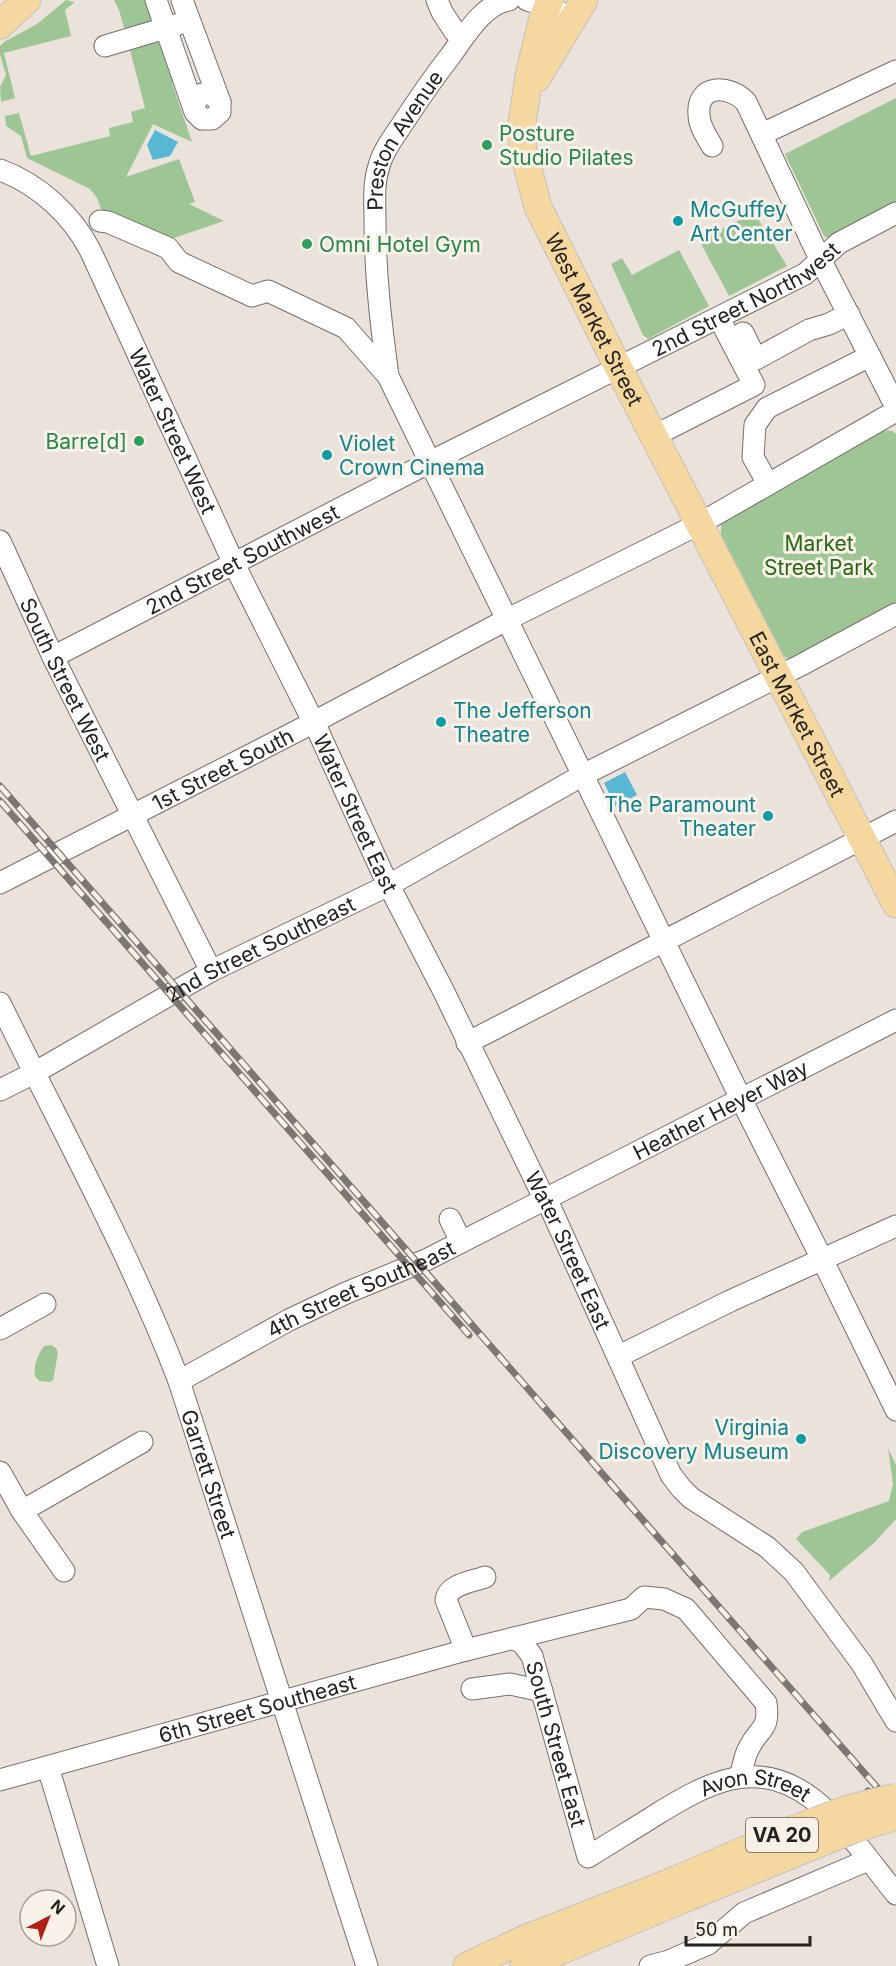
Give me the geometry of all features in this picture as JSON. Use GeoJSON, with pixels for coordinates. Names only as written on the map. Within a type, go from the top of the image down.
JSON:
{"type":"FeatureCollection","features":[{"type":"Feature","properties":{"kind":"main road"},"geometry":{"type":"LineString","coordinates":[[0,25],[27,0]]}},
{"type":"Feature","properties":{"kind":"main road","name":"West Market Street"},"geometry":{"type":"LineString","coordinates":[[541,2],[522,122],[523,150],[538,207],[699,524]]}},
{"type":"Feature","properties":{"kind":"main road","name":"West Market Street"},"geometry":{"type":"LineString","coordinates":[[525,103],[578,9]]}},
{"type":"Feature","properties":{"kind":"main road","name":"East Market Street"},"geometry":{"type":"LineString","coordinates":[[699,524],[896,904]]}},
{"type":"Feature","properties":{"kind":"main road","name":"VA 20"},"geometry":{"type":"LineString","coordinates":[[676,1891],[792,1830],[848,1809],[896,1797]]}},
{"type":"Feature","properties":{"kind":"main road","name":"VA 20"},"geometry":{"type":"LineString","coordinates":[[467,1966],[519,1959],[676,1891],[896,1816]]}},
{"type":"Feature","properties":{"kind":"street"},"geometry":{"type":"LineString","coordinates":[[156,0],[195,112],[202,119],[212,119],[220,112],[220,102],[182,0]]}},
{"type":"Feature","properties":{"kind":"street"},"geometry":{"type":"LineString","coordinates":[[437,0],[455,32]]}},
{"type":"Feature","properties":{"kind":"street","name":"Preston Avenue"},"geometry":{"type":"LineString","coordinates":[[388,376],[375,261],[375,186],[378,167],[385,150],[428,84],[484,14],[501,1],[509,0]]}},
{"type":"Feature","properties":{"kind":"street"},"geometry":{"type":"LineString","coordinates":[[541,2],[578,9]]}},
{"type":"Feature","properties":{"kind":"street"},"geometry":{"type":"LineString","coordinates":[[105,46],[190,21]]}},
{"type":"Feature","properties":{"kind":"street"},"geometry":{"type":"LineString","coordinates":[[762,134],[896,71]]}},
{"type":"Feature","properties":{"kind":"street"},"geometry":{"type":"LineString","coordinates":[[712,146],[701,125],[699,106],[703,98],[716,89],[739,94],[746,102],[762,134],[820,259],[896,409]]}},
{"type":"Feature","properties":{"kind":"street","name":"Water Street West"},"geometry":{"type":"LineString","coordinates":[[0,170],[16,176],[38,190],[75,224],[84,237],[234,564],[314,723]]}},
{"type":"Feature","properties":{"kind":"street","name":"2nd Street Northwest"},"geometry":{"type":"LineString","coordinates":[[430,462],[805,274],[839,243],[896,213]]}},
{"type":"Feature","properties":{"kind":"street"},"geometry":{"type":"LineString","coordinates":[[100,221],[108,222],[168,248],[179,262],[252,296],[268,291],[346,328],[388,376],[742,1101],[896,1410]]}},
{"type":"Feature","properties":{"kind":"street"},"geometry":{"type":"LineString","coordinates":[[725,315],[756,359],[809,330],[829,324],[849,314]]}},
{"type":"Feature","properties":{"kind":"street"},"geometry":{"type":"LineString","coordinates":[[654,436],[754,386],[725,315]]}},
{"type":"Feature","properties":{"kind":"street"},"geometry":{"type":"LineString","coordinates":[[768,484],[753,458],[755,425],[762,413],[767,408],[870,356]]}},
{"type":"Feature","properties":{"kind":"street","name":"1st Street South"},"geometry":{"type":"LineString","coordinates":[[0,883],[61,854],[314,723],[508,619],[699,524],[896,409]]}},
{"type":"Feature","properties":{"kind":"street","name":"2nd Street Southwest"},"geometry":{"type":"LineString","coordinates":[[53,657],[430,462]]}},
{"type":"Feature","properties":{"kind":"street","name":"South Street West"},"geometry":{"type":"LineString","coordinates":[[0,541],[53,657],[134,815]]}},
{"type":"Feature","properties":{"kind":"street","name":"2nd Street Southeast"},"geometry":{"type":"LineString","coordinates":[[0,1090],[34,1073],[212,970],[389,885],[583,775],[896,614]]}},
{"type":"Feature","properties":{"kind":"street","name":"Water Street East"},"geometry":{"type":"LineString","coordinates":[[314,723],[389,885],[551,1209],[672,1475],[691,1498],[767,1546],[794,1572],[862,1664],[896,1721]]}},
{"type":"Feature","properties":{"kind":"street"},"geometry":{"type":"LineString","coordinates":[[134,815],[212,970]]}},
{"type":"Feature","properties":{"kind":"street"},"geometry":{"type":"LineString","coordinates":[[467,1043],[896,822]]}},
{"type":"Feature","properties":{"kind":"street","name":"Garrett Street"},"geometry":{"type":"LineString","coordinates":[[0,1003],[150,1310],[179,1381],[367,1966]]}},
{"type":"Feature","properties":{"kind":"street","name":"Heather Heyer Way"},"geometry":{"type":"LineString","coordinates":[[545,1199],[742,1101],[896,1020]]}},
{"type":"Feature","properties":{"kind":"street"},"geometry":{"type":"LineString","coordinates":[[721,1113],[766,1089]]}},
{"type":"Feature","properties":{"kind":"street","name":"4th Street Southeast"},"geometry":{"type":"LineString","coordinates":[[179,1381],[289,1320],[376,1280],[404,1271],[545,1199]]}},
{"type":"Feature","properties":{"kind":"street"},"geometry":{"type":"LineString","coordinates":[[450,1219],[461,1242]]}},
{"type":"Feature","properties":{"kind":"street"},"geometry":{"type":"LineString","coordinates":[[619,1356],[724,1304],[888,1231]]}},
{"type":"Feature","properties":{"kind":"street"},"geometry":{"type":"LineString","coordinates":[[0,1329],[45,1304]]}},
{"type":"Feature","properties":{"kind":"street"},"geometry":{"type":"LineString","coordinates":[[22,1511],[142,1442]]}},
{"type":"Feature","properties":{"kind":"street"},"geometry":{"type":"LineString","coordinates":[[0,1472],[22,1511],[63,1571]]}},
{"type":"Feature","properties":{"kind":"street"},"geometry":{"type":"LineString","coordinates":[[466,1650],[446,1600],[447,1594],[452,1588],[485,1577]]}},
{"type":"Feature","properties":{"kind":"street","name":"6th Street Southeast"},"geometry":{"type":"LineString","coordinates":[[0,1780],[466,1650],[631,1609],[644,1597],[664,1599],[686,1609],[766,1703],[768,1718],[762,1732],[749,1748],[740,1777]]}},
{"type":"Feature","properties":{"kind":"street","name":"South Street East"},"geometry":{"type":"LineString","coordinates":[[514,1638],[530,1651],[588,1857]]}},
{"type":"Feature","properties":{"kind":"street"},"geometry":{"type":"LineString","coordinates":[[472,1689],[510,1684],[542,1691]]}},
{"type":"Feature","properties":{"kind":"street"},"geometry":{"type":"LineString","coordinates":[[48,1767],[108,1966]]}},
{"type":"Feature","properties":{"kind":"street","name":"Avon Street"},"geometry":{"type":"LineString","coordinates":[[588,1857],[692,1792],[715,1782],[750,1776],[793,1787],[813,1799],[830,1814],[896,1894]]}},
{"type":"Feature","properties":{"kind":"street"},"geometry":{"type":"LineString","coordinates":[[650,1966],[669,1961],[708,1944],[744,1913],[868,1860]]}},
{"type":"Feature","properties":{"kind":"green space"},"geometry":{"type":"Polygon","coordinates":[[[66,0],[75,2],[65,10],[71,36],[4,53],[15,98],[1,102],[0,87],[6,75],[0,55],[0,46],[37,24],[66,0]]]}},
{"type":"Feature","properties":{"kind":"green space"},"geometry":{"type":"Polygon","coordinates":[[[114,0],[150,0],[152,19],[148,24],[125,31],[114,0]]]}},
{"type":"Feature","properties":{"kind":"green space"},"geometry":{"type":"Polygon","coordinates":[[[155,40],[168,50],[177,81],[172,83],[192,142],[153,124],[126,177],[179,159],[195,202],[189,204],[224,221],[159,243],[105,219],[97,198],[90,189],[27,158],[21,136],[6,126],[5,116],[19,113],[31,156],[110,136],[109,128],[133,122],[131,112],[145,108],[130,50],[155,40]]]}},
{"type":"Feature","properties":{"kind":"green space"},"geometry":{"type":"Polygon","coordinates":[[[896,98],[896,203],[828,238],[824,236],[785,154],[896,98]]]}},
{"type":"Feature","properties":{"kind":"green space"},"geometry":{"type":"Polygon","coordinates":[[[755,214],[787,266],[729,296],[699,240],[755,214]]]}},
{"type":"Feature","properties":{"kind":"green space"},"geometry":{"type":"Polygon","coordinates":[[[679,250],[709,306],[648,339],[643,335],[611,264],[622,258],[632,275],[679,250]]]}},
{"type":"Feature","properties":{"kind":"green space","name":"Market Street Park"},"geometry":{"type":"Polygon","coordinates":[[[884,430],[893,431],[896,434],[896,603],[788,659],[784,656],[721,536],[723,520],[884,430]]]}},
{"type":"Feature","properties":{"kind":"green space"},"geometry":{"type":"Polygon","coordinates":[[[51,1345],[58,1353],[53,1380],[39,1381],[35,1376],[36,1360],[44,1346],[51,1345]]]}},
{"type":"Feature","properties":{"kind":"green space"},"geometry":{"type":"Polygon","coordinates":[[[888,1448],[896,1465],[896,1519],[874,1543],[829,1581],[830,1575],[796,1539],[802,1532],[889,1501],[893,1484],[888,1448]]]}},
{"type":"Feature","properties":{"kind":"water"},"geometry":{"type":"Polygon","coordinates":[[[155,130],[178,142],[170,156],[153,160],[147,145],[155,130]]]}},
{"type":"Feature","properties":{"kind":"water"},"geometry":{"type":"Polygon","coordinates":[[[625,772],[637,795],[615,806],[604,783],[625,772]]]}},
{"type":"Feature","properties":{"kind":"railway"},"geometry":{"type":"LineString","coordinates":[[0,786],[896,1809]]}},
{"type":"Feature","properties":{"kind":"railway"},"geometry":{"type":"LineString","coordinates":[[0,801],[469,1335]]}},
{"type":"Feature","properties":{"kind":"railway"},"geometry":{"type":"LineString","coordinates":[[868,1791],[896,1823]]}},
{"type":"Feature","properties":{"kind":"place","name":"Posture Studio Pilates"},"geometry":{"type":"Point","coordinates":[487,145]}},
{"type":"Feature","properties":{"kind":"place","name":"McGuffey Art Center"},"geometry":{"type":"Point","coordinates":[678,221]}},
{"type":"Feature","properties":{"kind":"place","name":"Omni Hotel Gym"},"geometry":{"type":"Point","coordinates":[307,244]}},
{"type":"Feature","properties":{"kind":"place","name":"Barre[d]"},"geometry":{"type":"Point","coordinates":[139,441]}},
{"type":"Feature","properties":{"kind":"place","name":"Violet Crown Cinema"},"geometry":{"type":"Point","coordinates":[327,455]}},
{"type":"Feature","properties":{"kind":"place","name":"The Jefferson Theatre"},"geometry":{"type":"Point","coordinates":[441,722]}},
{"type":"Feature","properties":{"kind":"place","name":"The Paramount Theater"},"geometry":{"type":"Point","coordinates":[768,816]}},
{"type":"Feature","properties":{"kind":"place","name":"Virginia Discovery Museum"},"geometry":{"type":"Point","coordinates":[801,1439]}}]}
